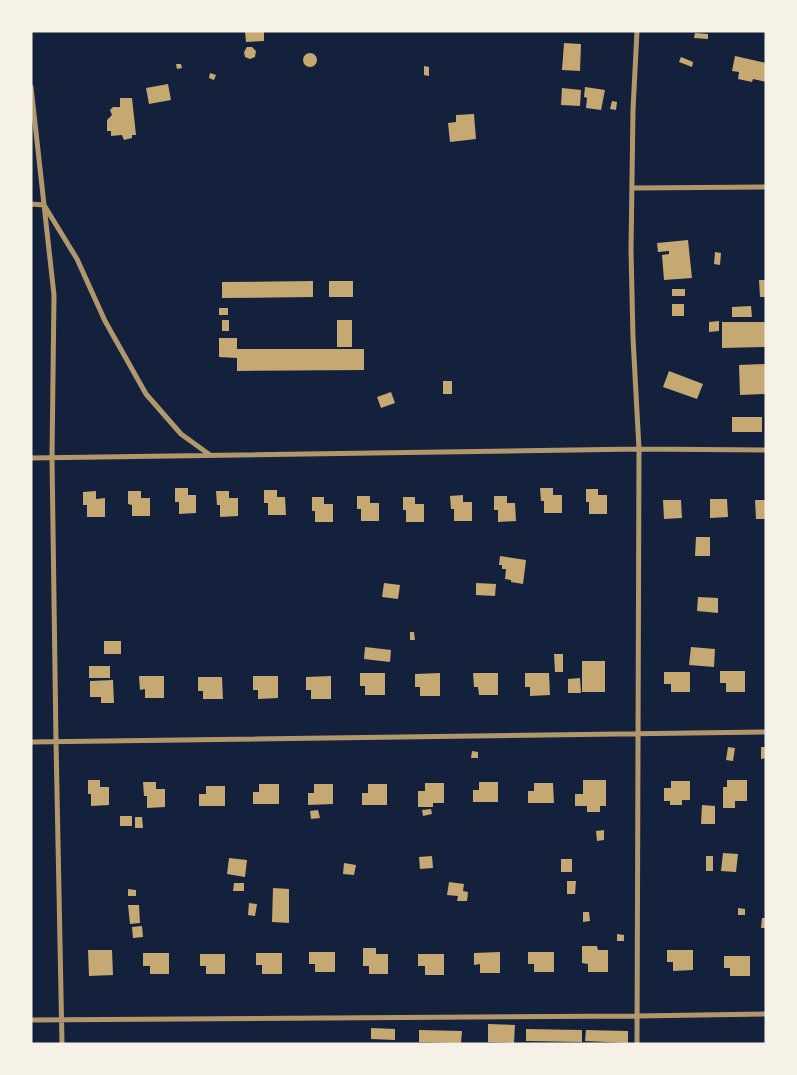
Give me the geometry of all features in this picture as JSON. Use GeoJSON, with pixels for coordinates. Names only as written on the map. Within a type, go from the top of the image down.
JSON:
{"type":"FeatureCollection","features":[{"type":"Feature","properties":{"kind":"street"},"geometry":{"type":"LineString","coordinates":[[636,31],[631,250],[639,449],[637,1044]]}},
{"type":"Feature","properties":{"kind":"street"},"geometry":{"type":"LineString","coordinates":[[31,87],[54,295],[52,458],[62,1044]]}},
{"type":"Feature","properties":{"kind":"street"},"geometry":{"type":"LineString","coordinates":[[633,188],[766,187]]}},
{"type":"Feature","properties":{"kind":"street"},"geometry":{"type":"LineString","coordinates":[[31,204],[44,205]]}},
{"type":"Feature","properties":{"kind":"street"},"geometry":{"type":"LineString","coordinates":[[44,205],[77,259],[105,321],[146,394],[181,434],[211,455]]}},
{"type":"Feature","properties":{"kind":"street"},"geometry":{"type":"LineString","coordinates":[[31,458],[639,449],[766,450]]}},
{"type":"Feature","properties":{"kind":"street"},"geometry":{"type":"LineString","coordinates":[[31,742],[766,732]]}},
{"type":"Feature","properties":{"kind":"street"},"geometry":{"type":"LineString","coordinates":[[31,1020],[766,1014]]}},
{"type":"Feature","properties":{"kind":"building"},"geometry":{"type":"Polygon","coordinates":[[[245,31],[264,31],[264,41],[246,42],[245,31]]]}},
{"type":"Feature","properties":{"kind":"building"},"geometry":{"type":"Polygon","coordinates":[[[695,33],[708,34],[708,39],[694,38],[695,33]]]}},
{"type":"Feature","properties":{"kind":"building"},"geometry":{"type":"Polygon","coordinates":[[[564,43],[581,44],[580,71],[562,70],[564,43]]]}},
{"type":"Feature","properties":{"kind":"building"},"geometry":{"type":"Polygon","coordinates":[[[247,47],[252,47],[256,51],[255,57],[250,59],[245,57],[244,52],[247,47]]]}},
{"type":"Feature","properties":{"kind":"building"},"geometry":{"type":"Polygon","coordinates":[[[307,53],[313,53],[317,60],[313,67],[307,67],[303,63],[303,57],[307,53]]]}},
{"type":"Feature","properties":{"kind":"building"},"geometry":{"type":"Polygon","coordinates":[[[735,56],[766,63],[766,82],[753,79],[752,82],[738,79],[739,72],[732,71],[735,56]]]}},
{"type":"Feature","properties":{"kind":"building"},"geometry":{"type":"Polygon","coordinates":[[[681,57],[693,62],[692,67],[679,62],[681,57]]]}},
{"type":"Feature","properties":{"kind":"building"},"geometry":{"type":"Polygon","coordinates":[[[176,64],[181,64],[182,68],[177,69],[176,64]]]}},
{"type":"Feature","properties":{"kind":"building"},"geometry":{"type":"Polygon","coordinates":[[[424,66],[429,67],[429,76],[424,75],[424,66]]]}},
{"type":"Feature","properties":{"kind":"building"},"geometry":{"type":"Polygon","coordinates":[[[210,73],[216,75],[214,80],[209,78],[210,73]]]}},
{"type":"Feature","properties":{"kind":"building"},"geometry":{"type":"Polygon","coordinates":[[[168,84],[171,100],[149,104],[146,88],[168,84]]]}},
{"type":"Feature","properties":{"kind":"building"},"geometry":{"type":"Polygon","coordinates":[[[585,87],[605,90],[601,110],[586,108],[585,87]]]}},
{"type":"Feature","properties":{"kind":"building"},"geometry":{"type":"Polygon","coordinates":[[[562,88],[581,90],[580,106],[561,105],[562,88]]]}},
{"type":"Feature","properties":{"kind":"building"},"geometry":{"type":"Polygon","coordinates":[[[120,98],[132,98],[136,135],[132,135],[132,138],[124,140],[122,135],[111,136],[111,131],[107,131],[107,120],[112,115],[110,110],[113,107],[120,107],[120,98]]]}},
{"type":"Feature","properties":{"kind":"building"},"geometry":{"type":"Polygon","coordinates":[[[612,101],[617,102],[616,110],[610,109],[612,101]]]}},
{"type":"Feature","properties":{"kind":"building"},"geometry":{"type":"Polygon","coordinates":[[[474,114],[476,139],[450,142],[448,123],[456,122],[456,115],[474,114]]]}},
{"type":"Feature","properties":{"kind":"building"},"geometry":{"type":"Polygon","coordinates":[[[688,240],[692,278],[664,280],[662,255],[669,254],[669,251],[658,252],[657,243],[688,240]]]}},
{"type":"Feature","properties":{"kind":"building"},"geometry":{"type":"Polygon","coordinates":[[[715,252],[721,253],[720,265],[714,264],[715,252]]]}},
{"type":"Feature","properties":{"kind":"building"},"geometry":{"type":"Polygon","coordinates":[[[759,280],[766,280],[766,297],[760,297],[759,280]]]}},
{"type":"Feature","properties":{"kind":"building"},"geometry":{"type":"Polygon","coordinates":[[[313,281],[313,297],[222,298],[222,282],[313,281]]]}},
{"type":"Feature","properties":{"kind":"building"},"geometry":{"type":"Polygon","coordinates":[[[329,281],[353,281],[353,297],[329,297],[329,281]]]}},
{"type":"Feature","properties":{"kind":"building"},"geometry":{"type":"Polygon","coordinates":[[[672,289],[685,289],[685,296],[672,296],[672,289]]]}},
{"type":"Feature","properties":{"kind":"building"},"geometry":{"type":"Polygon","coordinates":[[[672,304],[684,304],[684,316],[672,316],[672,304]]]}},
{"type":"Feature","properties":{"kind":"building"},"geometry":{"type":"Polygon","coordinates":[[[751,306],[752,317],[732,317],[732,307],[751,306]]]}},
{"type":"Feature","properties":{"kind":"building"},"geometry":{"type":"Polygon","coordinates":[[[219,308],[228,308],[228,315],[219,315],[219,308]]]}},
{"type":"Feature","properties":{"kind":"building"},"geometry":{"type":"Polygon","coordinates":[[[222,320],[229,320],[229,331],[222,331],[222,320]]]}},
{"type":"Feature","properties":{"kind":"building"},"geometry":{"type":"Polygon","coordinates":[[[337,320],[352,320],[352,347],[337,347],[337,320]]]}},
{"type":"Feature","properties":{"kind":"building"},"geometry":{"type":"Polygon","coordinates":[[[719,321],[719,331],[709,332],[709,322],[719,321]]]}},
{"type":"Feature","properties":{"kind":"building"},"geometry":{"type":"Polygon","coordinates":[[[722,322],[766,322],[766,347],[722,348],[722,322]]]}},
{"type":"Feature","properties":{"kind":"building"},"geometry":{"type":"Polygon","coordinates":[[[219,338],[237,338],[237,349],[364,349],[364,370],[237,371],[237,358],[219,357],[219,338]]]}},
{"type":"Feature","properties":{"kind":"building"},"geometry":{"type":"Polygon","coordinates":[[[766,364],[766,394],[740,395],[739,365],[766,364]]]}},
{"type":"Feature","properties":{"kind":"building"},"geometry":{"type":"Polygon","coordinates":[[[669,371],[703,384],[697,399],[663,387],[669,371]]]}},
{"type":"Feature","properties":{"kind":"building"},"geometry":{"type":"Polygon","coordinates":[[[443,381],[452,381],[452,394],[443,394],[443,381]]]}},
{"type":"Feature","properties":{"kind":"building"},"geometry":{"type":"Polygon","coordinates":[[[391,392],[395,403],[381,408],[377,397],[391,392]]]}},
{"type":"Feature","properties":{"kind":"building"},"geometry":{"type":"Polygon","coordinates":[[[732,417],[762,417],[762,432],[732,432],[732,417]]]}},
{"type":"Feature","properties":{"kind":"building"},"geometry":{"type":"Polygon","coordinates":[[[175,488],[188,488],[188,495],[196,495],[196,513],[179,514],[179,502],[175,502],[175,488]]]}},
{"type":"Feature","properties":{"kind":"building"},"geometry":{"type":"Polygon","coordinates":[[[540,488],[553,488],[553,495],[562,495],[562,513],[544,513],[544,501],[541,501],[540,488]]]}},
{"type":"Feature","properties":{"kind":"building"},"geometry":{"type":"Polygon","coordinates":[[[586,489],[598,489],[598,495],[607,495],[607,514],[589,514],[589,502],[586,502],[586,489]]]}},
{"type":"Feature","properties":{"kind":"building"},"geometry":{"type":"Polygon","coordinates":[[[264,490],[277,490],[277,497],[285,497],[286,515],[268,515],[268,503],[264,503],[264,490]]]}},
{"type":"Feature","properties":{"kind":"building"},"geometry":{"type":"Polygon","coordinates":[[[96,491],[96,499],[105,498],[105,517],[87,517],[87,505],[83,505],[83,492],[96,491]]]}},
{"type":"Feature","properties":{"kind":"building"},"geometry":{"type":"Polygon","coordinates":[[[128,491],[141,491],[141,498],[150,498],[150,516],[132,516],[132,505],[128,504],[128,491]]]}},
{"type":"Feature","properties":{"kind":"building"},"geometry":{"type":"Polygon","coordinates":[[[216,491],[229,491],[229,498],[238,498],[238,516],[220,517],[220,505],[217,505],[216,491]]]}},
{"type":"Feature","properties":{"kind":"building"},"geometry":{"type":"Polygon","coordinates":[[[463,495],[463,502],[472,502],[472,521],[454,521],[454,509],[451,509],[450,496],[463,495]]]}},
{"type":"Feature","properties":{"kind":"building"},"geometry":{"type":"Polygon","coordinates":[[[357,496],[370,496],[370,503],[379,503],[379,521],[361,521],[361,509],[357,509],[357,496]]]}},
{"type":"Feature","properties":{"kind":"building"},"geometry":{"type":"Polygon","coordinates":[[[494,496],[507,496],[507,503],[515,503],[516,521],[498,522],[498,510],[494,510],[494,496]]]}},
{"type":"Feature","properties":{"kind":"building"},"geometry":{"type":"Polygon","coordinates":[[[312,497],[324,497],[324,504],[333,504],[333,522],[315,522],[315,511],[312,511],[312,497]]]}},
{"type":"Feature","properties":{"kind":"building"},"geometry":{"type":"Polygon","coordinates":[[[403,497],[415,497],[415,504],[424,504],[424,522],[406,522],[406,510],[403,510],[403,497]]]}},
{"type":"Feature","properties":{"kind":"building"},"geometry":{"type":"Polygon","coordinates":[[[710,499],[727,499],[728,517],[710,518],[710,499]]]}},
{"type":"Feature","properties":{"kind":"building"},"geometry":{"type":"Polygon","coordinates":[[[663,500],[681,500],[682,518],[664,519],[663,500]]]}},
{"type":"Feature","properties":{"kind":"building"},"geometry":{"type":"Polygon","coordinates":[[[755,500],[766,500],[766,519],[756,519],[755,500]]]}},
{"type":"Feature","properties":{"kind":"building"},"geometry":{"type":"Polygon","coordinates":[[[696,537],[710,537],[710,556],[695,556],[696,537]]]}},
{"type":"Feature","properties":{"kind":"building"},"geometry":{"type":"Polygon","coordinates":[[[500,556],[526,560],[523,584],[505,579],[506,569],[502,569],[502,565],[499,565],[500,556]]]}},
{"type":"Feature","properties":{"kind":"building"},"geometry":{"type":"Polygon","coordinates":[[[384,583],[400,585],[398,599],[382,597],[384,583]]]}},
{"type":"Feature","properties":{"kind":"building"},"geometry":{"type":"Polygon","coordinates":[[[476,583],[496,584],[495,596],[476,595],[476,583]]]}},
{"type":"Feature","properties":{"kind":"building"},"geometry":{"type":"Polygon","coordinates":[[[698,597],[718,598],[718,613],[697,611],[698,597]]]}},
{"type":"Feature","properties":{"kind":"building"},"geometry":{"type":"Polygon","coordinates":[[[410,632],[414,632],[415,640],[410,640],[410,632]]]}},
{"type":"Feature","properties":{"kind":"building"},"geometry":{"type":"Polygon","coordinates":[[[104,641],[121,641],[121,654],[104,654],[104,641]]]}},
{"type":"Feature","properties":{"kind":"building"},"geometry":{"type":"Polygon","coordinates":[[[365,647],[391,650],[390,662],[364,659],[365,647]]]}},
{"type":"Feature","properties":{"kind":"building"},"geometry":{"type":"Polygon","coordinates":[[[691,647],[715,649],[714,667],[689,665],[691,647]]]}},
{"type":"Feature","properties":{"kind":"building"},"geometry":{"type":"Polygon","coordinates":[[[554,654],[563,654],[563,672],[555,672],[554,654]]]}},
{"type":"Feature","properties":{"kind":"building"},"geometry":{"type":"Polygon","coordinates":[[[582,661],[605,661],[605,692],[582,692],[582,661]]]}},
{"type":"Feature","properties":{"kind":"building"},"geometry":{"type":"Polygon","coordinates":[[[89,666],[110,666],[110,678],[89,678],[89,666]]]}},
{"type":"Feature","properties":{"kind":"building"},"geometry":{"type":"Polygon","coordinates":[[[720,671],[745,671],[745,692],[726,692],[726,683],[720,683],[720,671]]]}},
{"type":"Feature","properties":{"kind":"building"},"geometry":{"type":"Polygon","coordinates":[[[664,672],[690,672],[690,692],[671,692],[671,684],[664,684],[664,672]]]}},
{"type":"Feature","properties":{"kind":"building"},"geometry":{"type":"Polygon","coordinates":[[[360,673],[385,673],[385,695],[365,695],[365,686],[360,686],[360,673]]]}},
{"type":"Feature","properties":{"kind":"building"},"geometry":{"type":"Polygon","coordinates":[[[440,673],[440,696],[420,696],[420,687],[415,687],[415,674],[440,673]]]}},
{"type":"Feature","properties":{"kind":"building"},"geometry":{"type":"Polygon","coordinates":[[[473,673],[498,673],[498,695],[479,695],[478,687],[474,687],[473,673]]]}},
{"type":"Feature","properties":{"kind":"building"},"geometry":{"type":"Polygon","coordinates":[[[525,673],[549,673],[550,695],[530,696],[530,687],[525,687],[525,673]]]}},
{"type":"Feature","properties":{"kind":"building"},"geometry":{"type":"Polygon","coordinates":[[[139,676],[164,676],[164,698],[145,698],[145,689],[140,690],[139,676]]]}},
{"type":"Feature","properties":{"kind":"building"},"geometry":{"type":"Polygon","coordinates":[[[253,676],[278,676],[278,698],[258,699],[258,690],[253,690],[253,676]]]}},
{"type":"Feature","properties":{"kind":"building"},"geometry":{"type":"Polygon","coordinates":[[[331,676],[331,699],[311,699],[311,690],[306,690],[306,677],[331,676]]]}},
{"type":"Feature","properties":{"kind":"building"},"geometry":{"type":"Polygon","coordinates":[[[198,677],[222,677],[223,699],[203,699],[203,691],[198,691],[198,677]]]}},
{"type":"Feature","properties":{"kind":"building"},"geometry":{"type":"Polygon","coordinates":[[[580,678],[581,693],[568,693],[568,679],[580,678]]]}},
{"type":"Feature","properties":{"kind":"building"},"geometry":{"type":"Polygon","coordinates":[[[113,680],[114,703],[101,703],[101,697],[90,697],[90,681],[113,680]]]}},
{"type":"Feature","properties":{"kind":"building"},"geometry":{"type":"Polygon","coordinates":[[[728,747],[735,748],[733,761],[726,760],[728,747]]]}},
{"type":"Feature","properties":{"kind":"building"},"geometry":{"type":"Polygon","coordinates":[[[761,747],[766,747],[766,758],[761,759],[761,747]]]}},
{"type":"Feature","properties":{"kind":"building"},"geometry":{"type":"Polygon","coordinates":[[[472,751],[478,752],[478,758],[471,758],[472,751]]]}},
{"type":"Feature","properties":{"kind":"building"},"geometry":{"type":"Polygon","coordinates":[[[88,780],[100,780],[100,787],[109,787],[109,805],[91,806],[91,794],[88,794],[88,780]]]}},
{"type":"Feature","properties":{"kind":"building"},"geometry":{"type":"Polygon","coordinates":[[[583,780],[606,780],[606,806],[600,806],[600,812],[587,812],[587,806],[575,806],[575,794],[583,794],[583,780]]]}},
{"type":"Feature","properties":{"kind":"building"},"geometry":{"type":"Polygon","coordinates":[[[727,780],[747,780],[747,801],[735,801],[735,808],[723,808],[723,787],[727,787],[727,780]]]}},
{"type":"Feature","properties":{"kind":"building"},"geometry":{"type":"Polygon","coordinates":[[[671,781],[690,781],[690,800],[682,800],[682,805],[670,805],[670,801],[664,801],[664,788],[671,788],[671,781]]]}},
{"type":"Feature","properties":{"kind":"building"},"geometry":{"type":"Polygon","coordinates":[[[143,782],[156,782],[156,789],[165,789],[165,807],[147,808],[147,796],[144,796],[143,782]]]}},
{"type":"Feature","properties":{"kind":"building"},"geometry":{"type":"Polygon","coordinates":[[[479,782],[498,782],[498,802],[473,802],[473,790],[479,790],[479,782]]]}},
{"type":"Feature","properties":{"kind":"building"},"geometry":{"type":"Polygon","coordinates":[[[425,783],[444,783],[444,803],[433,803],[433,807],[418,807],[418,791],[425,791],[425,783]]]}},
{"type":"Feature","properties":{"kind":"building"},"geometry":{"type":"Polygon","coordinates":[[[534,783],[553,783],[554,803],[528,803],[528,791],[534,791],[534,783]]]}},
{"type":"Feature","properties":{"kind":"building"},"geometry":{"type":"Polygon","coordinates":[[[259,784],[279,784],[279,804],[253,804],[253,792],[259,792],[259,784]]]}},
{"type":"Feature","properties":{"kind":"building"},"geometry":{"type":"Polygon","coordinates":[[[314,784],[333,784],[333,804],[308,805],[308,793],[314,793],[314,784]]]}},
{"type":"Feature","properties":{"kind":"building"},"geometry":{"type":"Polygon","coordinates":[[[368,784],[387,784],[387,805],[362,805],[362,793],[368,793],[368,784]]]}},
{"type":"Feature","properties":{"kind":"building"},"geometry":{"type":"Polygon","coordinates":[[[206,786],[225,786],[225,806],[199,806],[199,794],[206,794],[206,786]]]}},
{"type":"Feature","properties":{"kind":"building"},"geometry":{"type":"Polygon","coordinates":[[[702,805],[715,806],[715,824],[701,824],[702,805]]]}},
{"type":"Feature","properties":{"kind":"building"},"geometry":{"type":"Polygon","coordinates":[[[431,809],[432,814],[423,816],[422,810],[431,809]]]}},
{"type":"Feature","properties":{"kind":"building"},"geometry":{"type":"Polygon","coordinates":[[[318,810],[320,818],[311,819],[310,811],[318,810]]]}},
{"type":"Feature","properties":{"kind":"building"},"geometry":{"type":"Polygon","coordinates":[[[120,816],[132,816],[132,826],[120,826],[120,816]]]}},
{"type":"Feature","properties":{"kind":"building"},"geometry":{"type":"Polygon","coordinates":[[[135,817],[142,817],[143,828],[135,828],[135,817]]]}},
{"type":"Feature","properties":{"kind":"building"},"geometry":{"type":"Polygon","coordinates":[[[604,830],[604,840],[597,841],[596,831],[604,830]]]}},
{"type":"Feature","properties":{"kind":"building"},"geometry":{"type":"Polygon","coordinates":[[[723,853],[738,854],[736,872],[721,871],[723,853]]]}},
{"type":"Feature","properties":{"kind":"building"},"geometry":{"type":"Polygon","coordinates":[[[432,856],[433,868],[420,869],[419,857],[432,856]]]}},
{"type":"Feature","properties":{"kind":"building"},"geometry":{"type":"Polygon","coordinates":[[[706,856],[713,856],[713,871],[706,871],[706,856]]]}},
{"type":"Feature","properties":{"kind":"building"},"geometry":{"type":"Polygon","coordinates":[[[229,858],[247,860],[245,877],[227,874],[229,858]]]}},
{"type":"Feature","properties":{"kind":"building"},"geometry":{"type":"Polygon","coordinates":[[[561,859],[572,859],[572,872],[561,872],[561,859]]]}},
{"type":"Feature","properties":{"kind":"building"},"geometry":{"type":"Polygon","coordinates":[[[344,863],[356,865],[354,875],[343,874],[344,863]]]}},
{"type":"Feature","properties":{"kind":"building"},"geometry":{"type":"Polygon","coordinates":[[[567,881],[576,881],[575,894],[567,894],[567,881]]]}},
{"type":"Feature","properties":{"kind":"building"},"geometry":{"type":"Polygon","coordinates":[[[449,882],[464,884],[463,891],[468,892],[467,901],[457,901],[458,896],[447,895],[449,882]]]}},
{"type":"Feature","properties":{"kind":"building"},"geometry":{"type":"Polygon","coordinates":[[[234,883],[244,883],[244,891],[233,891],[234,883]]]}},
{"type":"Feature","properties":{"kind":"building"},"geometry":{"type":"Polygon","coordinates":[[[273,888],[289,889],[289,923],[272,922],[273,888]]]}},
{"type":"Feature","properties":{"kind":"building"},"geometry":{"type":"Polygon","coordinates":[[[128,889],[136,890],[136,896],[128,896],[128,889]]]}},
{"type":"Feature","properties":{"kind":"building"},"geometry":{"type":"Polygon","coordinates":[[[249,903],[257,904],[255,916],[248,915],[249,903]]]}},
{"type":"Feature","properties":{"kind":"building"},"geometry":{"type":"Polygon","coordinates":[[[128,905],[139,905],[140,923],[130,924],[128,905]]]}},
{"type":"Feature","properties":{"kind":"building"},"geometry":{"type":"Polygon","coordinates":[[[738,908],[745,909],[745,915],[738,915],[738,908]]]}},
{"type":"Feature","properties":{"kind":"building"},"geometry":{"type":"Polygon","coordinates":[[[583,912],[589,912],[590,921],[583,922],[583,912]]]}},
{"type":"Feature","properties":{"kind":"building"},"geometry":{"type":"Polygon","coordinates":[[[762,918],[766,918],[766,928],[761,928],[762,918]]]}},
{"type":"Feature","properties":{"kind":"building"},"geometry":{"type":"Polygon","coordinates":[[[142,926],[143,937],[133,938],[132,927],[142,926]]]}},
{"type":"Feature","properties":{"kind":"building"},"geometry":{"type":"Polygon","coordinates":[[[617,934],[624,935],[624,941],[617,941],[617,934]]]}},
{"type":"Feature","properties":{"kind":"building"},"geometry":{"type":"Polygon","coordinates":[[[582,946],[597,946],[598,950],[608,950],[608,972],[588,972],[588,964],[582,963],[582,946]]]}},
{"type":"Feature","properties":{"kind":"building"},"geometry":{"type":"Polygon","coordinates":[[[363,948],[376,948],[376,954],[388,954],[388,974],[369,974],[369,966],[363,966],[363,948]]]}},
{"type":"Feature","properties":{"kind":"building"},"geometry":{"type":"Polygon","coordinates":[[[88,950],[112,950],[113,975],[89,976],[88,950]]]}},
{"type":"Feature","properties":{"kind":"building"},"geometry":{"type":"Polygon","coordinates":[[[667,950],[693,950],[693,970],[673,971],[673,962],[667,962],[667,950]]]}},
{"type":"Feature","properties":{"kind":"building"},"geometry":{"type":"Polygon","coordinates":[[[309,952],[335,952],[335,972],[315,972],[315,964],[309,964],[309,952]]]}},
{"type":"Feature","properties":{"kind":"building"},"geometry":{"type":"Polygon","coordinates":[[[500,952],[500,973],[480,973],[480,964],[474,965],[474,953],[500,952]]]}},
{"type":"Feature","properties":{"kind":"building"},"geometry":{"type":"Polygon","coordinates":[[[528,952],[554,952],[554,972],[534,972],[534,964],[528,964],[528,952]]]}},
{"type":"Feature","properties":{"kind":"building"},"geometry":{"type":"Polygon","coordinates":[[[143,953],[169,953],[169,974],[150,974],[150,966],[143,966],[143,953]]]}},
{"type":"Feature","properties":{"kind":"building"},"geometry":{"type":"Polygon","coordinates":[[[256,953],[282,953],[282,974],[262,974],[262,965],[256,965],[256,953]]]}},
{"type":"Feature","properties":{"kind":"building"},"geometry":{"type":"Polygon","coordinates":[[[200,954],[225,954],[225,974],[206,974],[206,966],[200,966],[200,954]]]}},
{"type":"Feature","properties":{"kind":"building"},"geometry":{"type":"Polygon","coordinates":[[[418,954],[444,954],[444,975],[425,975],[425,966],[418,966],[418,954]]]}},
{"type":"Feature","properties":{"kind":"building"},"geometry":{"type":"Polygon","coordinates":[[[724,956],[750,956],[750,976],[730,976],[730,968],[724,968],[724,956]]]}},
{"type":"Feature","properties":{"kind":"building"},"geometry":{"type":"Polygon","coordinates":[[[488,1024],[515,1025],[514,1043],[488,1042],[488,1024]]]}},
{"type":"Feature","properties":{"kind":"building"},"geometry":{"type":"Polygon","coordinates":[[[371,1028],[395,1029],[395,1040],[371,1039],[371,1028]]]}},
{"type":"Feature","properties":{"kind":"building"},"geometry":{"type":"Polygon","coordinates":[[[526,1029],[582,1030],[582,1042],[526,1041],[526,1029]]]}},
{"type":"Feature","properties":{"kind":"building"},"geometry":{"type":"Polygon","coordinates":[[[419,1030],[462,1031],[461,1043],[419,1042],[419,1030]]]}},
{"type":"Feature","properties":{"kind":"building"},"geometry":{"type":"Polygon","coordinates":[[[586,1030],[628,1031],[628,1043],[585,1041],[586,1030]]]}}]}
